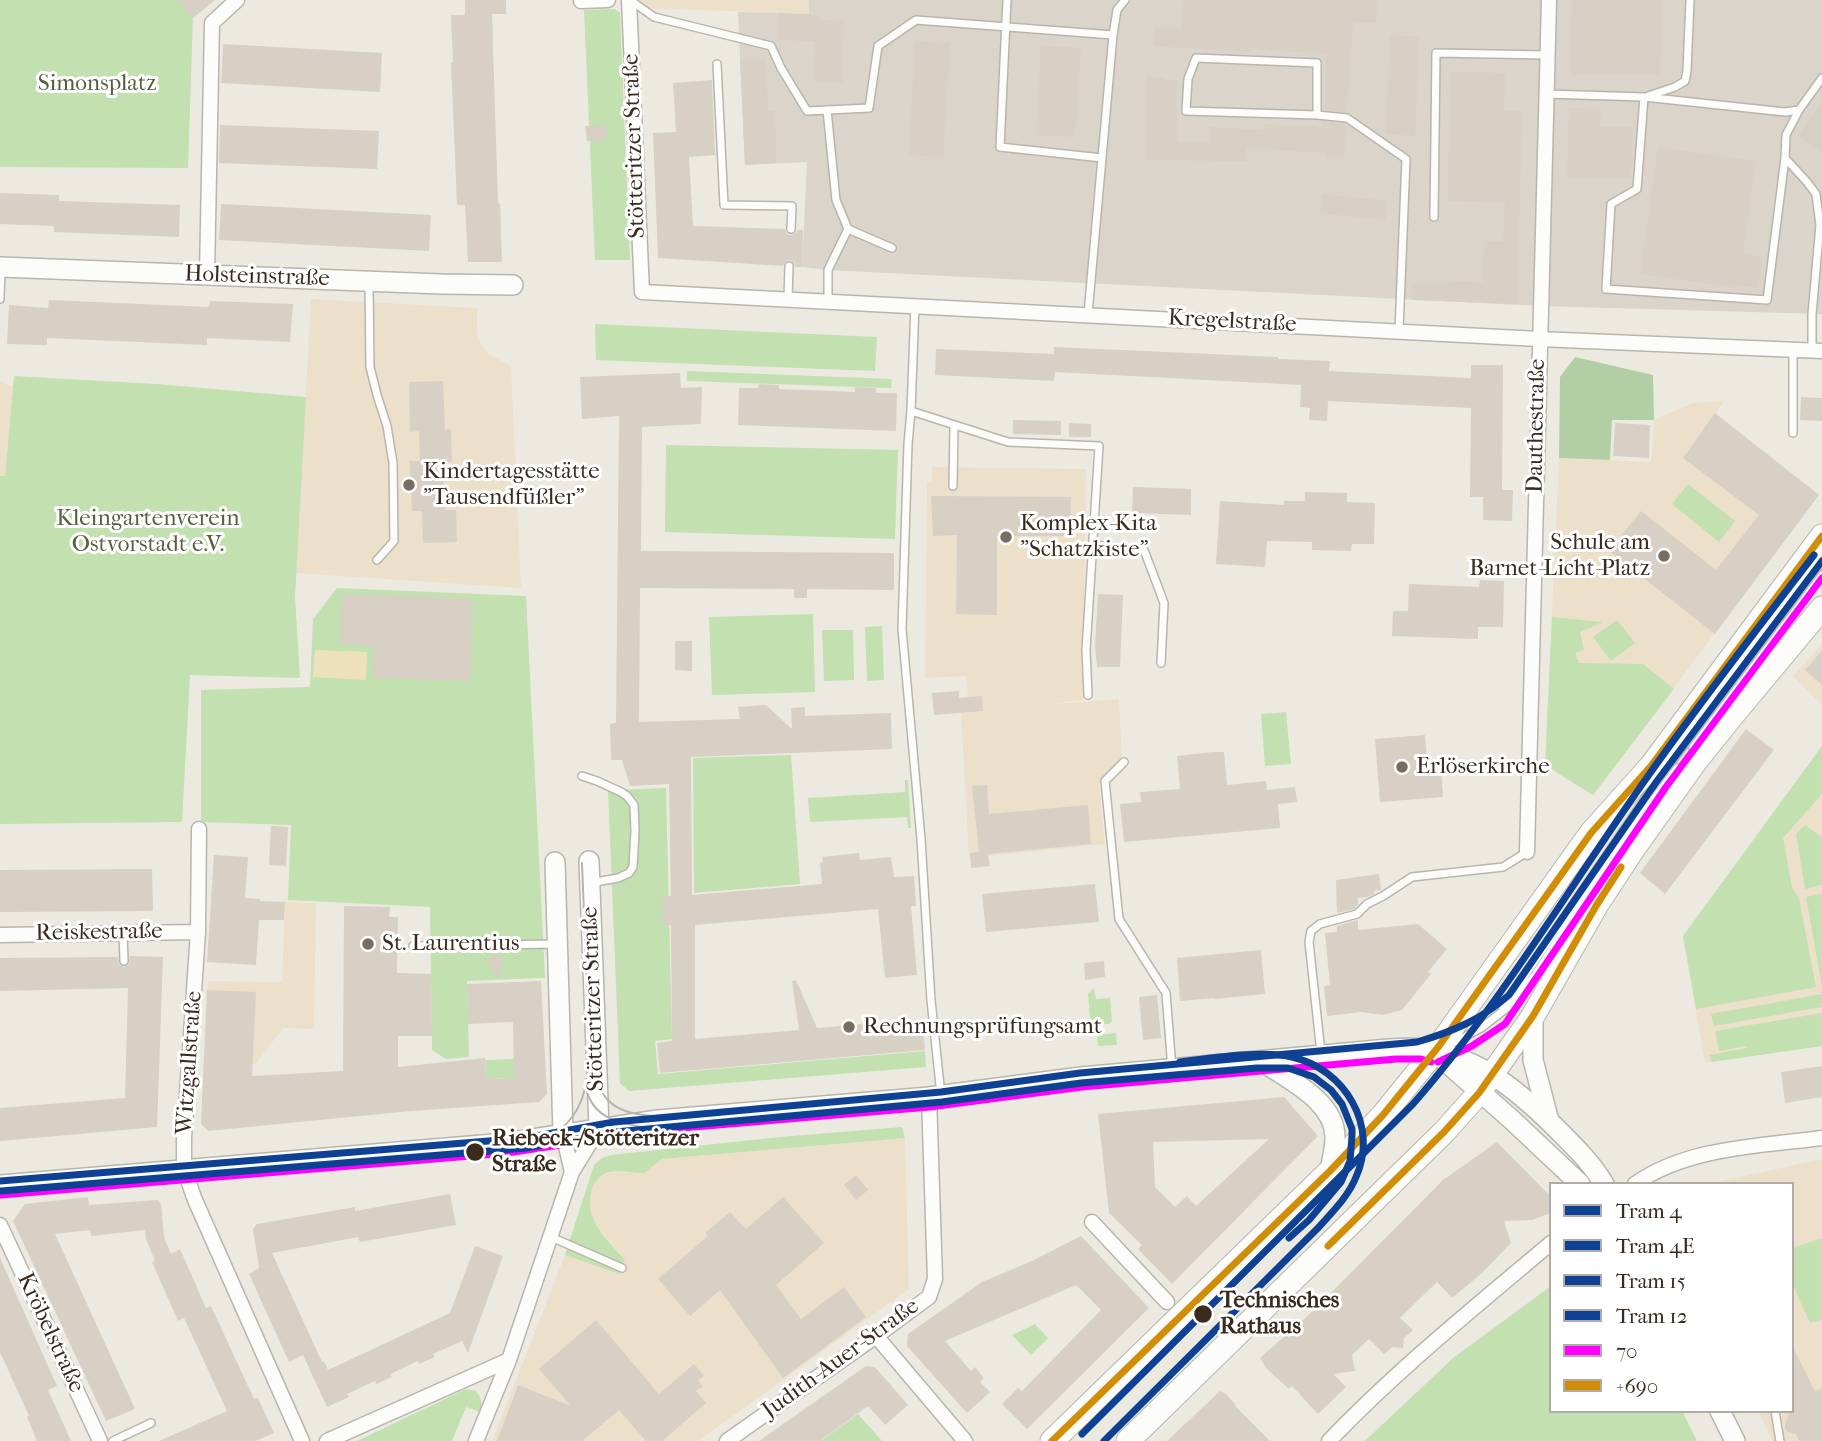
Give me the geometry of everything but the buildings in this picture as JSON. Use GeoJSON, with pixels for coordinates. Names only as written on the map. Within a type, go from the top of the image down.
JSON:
{"type":"FeatureCollection","features":[{"type":"Feature","properties":{"kind":"main road","name":"Holsteinstraße"},"geometry":{"type":"LineString","coordinates":[[1,267],[513,285]]}},
{"type":"Feature","properties":{"kind":"main road"},"geometry":{"type":"LineString","coordinates":[[1052,1441],[1330,1171],[1383,1115],[1434,1052],[1602,820],[1651,766],[1822,536]]}},
{"type":"Feature","properties":{"kind":"main road"},"geometry":{"type":"LineString","coordinates":[[1128,1441],[1444,1132],[1479,1093],[1533,1016],[1596,906],[1634,848],[1695,762],[1822,608]]}},
{"type":"Feature","properties":{"kind":"main road","name":"Stötteritzer Straße"},"geometry":{"type":"LineString","coordinates":[[589,861],[599,1128]]}},
{"type":"Feature","properties":{"kind":"main road","name":"Stötteritzer Straße"},"geometry":{"type":"LineString","coordinates":[[555,862],[563,1134]]}},
{"type":"Feature","properties":{"kind":"main road"},"geometry":{"type":"LineString","coordinates":[[1533,1016],[1533,1060],[1549,1122]]}},
{"type":"Feature","properties":{"kind":"main road"},"geometry":{"type":"LineString","coordinates":[[0,1185],[496,1144],[658,1120],[935,1097],[1081,1077],[1396,1048],[1434,1052],[1473,1063],[1493,1074],[1549,1122],[1594,1167],[1603,1182]]}},
{"type":"Feature","properties":{"kind":"main road"},"geometry":{"type":"LineString","coordinates":[[1434,1052],[1578,1182]]}},
{"type":"Feature","properties":{"kind":"main road"},"geometry":{"type":"LineString","coordinates":[[1262,1061],[1308,1091],[1328,1112],[1335,1137],[1330,1171]]}},
{"type":"Feature","properties":{"kind":"main road"},"geometry":{"type":"LineString","coordinates":[[1721,1413],[1735,1441]]}},
{"type":"Feature","properties":{"kind":"street"},"geometry":{"type":"LineString","coordinates":[[207,275],[212,23],[237,0]]}},
{"type":"Feature","properties":{"kind":"street"},"geometry":{"type":"LineString","coordinates":[[581,1],[608,0]]}},
{"type":"Feature","properties":{"kind":"street","name":"Stötteritzer Straße"},"geometry":{"type":"LineString","coordinates":[[629,0],[642,292]]}},
{"type":"Feature","properties":{"kind":"street","name":"Dauthestraße"},"geometry":{"type":"LineString","coordinates":[[1527,852],[1549,0]]}},
{"type":"Feature","properties":{"kind":"street","name":"Kregelstraße"},"geometry":{"type":"LineString","coordinates":[[642,292],[1817,351]]}},
{"type":"Feature","properties":{"kind":"street","name":"Witzgallstraße"},"geometry":{"type":"LineString","coordinates":[[200,829],[198,932],[184,1169],[195,1200],[302,1441]]}},
{"type":"Feature","properties":{"kind":"street","name":"Reiskestraße"},"geometry":{"type":"LineString","coordinates":[[0,935],[198,932]]}},
{"type":"Feature","properties":{"kind":"street","name":"Judith-Auer-Straße"},"geometry":{"type":"LineString","coordinates":[[727,1441],[929,1297],[935,1271],[935,1097]]}},
{"type":"Feature","properties":{"kind":"street"},"geometry":{"type":"LineString","coordinates":[[477,1441],[509,1360],[572,1171],[599,1128]]}},
{"type":"Feature","properties":{"kind":"street","name":"Stötteritzer Straße"},"geometry":{"type":"LineString","coordinates":[[563,1134],[572,1171]]}},
{"type":"Feature","properties":{"kind":"street"},"geometry":{"type":"LineString","coordinates":[[1638,1182],[1669,1165],[1708,1153],[1822,1138]]}},
{"type":"Feature","properties":{"kind":"street"},"geometry":{"type":"LineString","coordinates":[[1093,1222],[1167,1302]]}},
{"type":"Feature","properties":{"kind":"street","name":"Kröbelstraße"},"geometry":{"type":"LineString","coordinates":[[0,1225],[100,1441]]}},
{"type":"Feature","properties":{"kind":"street"},"geometry":{"type":"LineString","coordinates":[[1329,1441],[1363,1405],[1432,1343],[1549,1245]]}},
{"type":"Feature","properties":{"kind":"street"},"geometry":{"type":"LineString","coordinates":[[876,1336],[965,1441]]}},
{"type":"Feature","properties":{"kind":"street"},"geometry":{"type":"LineString","coordinates":[[327,1441],[509,1360]]}},
{"type":"Feature","properties":{"kind":"lane"},"geometry":{"type":"LineString","coordinates":[[629,0],[654,17],[771,46],[807,111],[869,108],[878,46],[916,20],[1113,35]]}},
{"type":"Feature","properties":{"kind":"lane"},"geometry":{"type":"LineString","coordinates":[[1007,0],[1000,147],[1102,159]]}},
{"type":"Feature","properties":{"kind":"lane"},"geometry":{"type":"LineString","coordinates":[[1088,314],[1113,35],[1117,10],[1125,0]]}},
{"type":"Feature","properties":{"kind":"lane"},"geometry":{"type":"LineString","coordinates":[[1644,97],[1685,81],[1690,0]]}},
{"type":"Feature","properties":{"kind":"lane"},"geometry":{"type":"LineString","coordinates":[[1434,217],[1436,54],[1547,55]]}},
{"type":"Feature","properties":{"kind":"lane"},"geometry":{"type":"LineString","coordinates":[[1317,115],[1317,63],[1196,58],[1188,79],[1186,111],[1347,118],[1406,159],[1399,331]]}},
{"type":"Feature","properties":{"kind":"lane"},"geometry":{"type":"LineString","coordinates":[[717,64],[724,205],[792,206],[790,229]]}},
{"type":"Feature","properties":{"kind":"lane"},"geometry":{"type":"LineString","coordinates":[[1644,97],[1637,189],[1611,204],[1606,289],[1767,300],[1786,135],[1799,110],[1822,78]]}},
{"type":"Feature","properties":{"kind":"lane"},"geometry":{"type":"LineString","coordinates":[[1546,94],[1644,97],[1785,112],[1799,110]]}},
{"type":"Feature","properties":{"kind":"lane"},"geometry":{"type":"LineString","coordinates":[[827,110],[836,200],[848,229],[892,248]]}},
{"type":"Feature","properties":{"kind":"lane"},"geometry":{"type":"LineString","coordinates":[[1785,158],[1816,194],[1820,225],[1812,314],[1817,351]]}},
{"type":"Feature","properties":{"kind":"lane"},"geometry":{"type":"LineString","coordinates":[[828,301],[828,270],[848,229]]}},
{"type":"Feature","properties":{"kind":"lane"},"geometry":{"type":"LineString","coordinates":[[788,299],[789,266]]}},
{"type":"Feature","properties":{"kind":"lane"},"geometry":{"type":"LineString","coordinates":[[0,299],[1,267]]}},
{"type":"Feature","properties":{"kind":"lane"},"geometry":{"type":"LineString","coordinates":[[369,281],[370,367],[387,426],[393,463],[394,541],[377,560]]}},
{"type":"Feature","properties":{"kind":"lane"},"geometry":{"type":"LineString","coordinates":[[915,305],[902,629],[921,839],[935,1097]]}},
{"type":"Feature","properties":{"kind":"lane"},"geometry":{"type":"LineString","coordinates":[[1793,350],[1793,433]]}},
{"type":"Feature","properties":{"kind":"lane"},"geometry":{"type":"LineString","coordinates":[[911,411],[1008,442],[1099,446],[1086,650],[1088,695]]}},
{"type":"Feature","properties":{"kind":"lane"},"geometry":{"type":"LineString","coordinates":[[953,486],[954,426]]}},
{"type":"Feature","properties":{"kind":"lane"},"geometry":{"type":"LineString","coordinates":[[1093,545],[1144,550],[1164,603],[1161,663]]}},
{"type":"Feature","properties":{"kind":"lane"},"geometry":{"type":"LineString","coordinates":[[1497,1017],[1657,781],[1822,561]]}},
{"type":"Feature","properties":{"kind":"lane"},"geometry":{"type":"LineString","coordinates":[[1434,1052],[1466,1037],[1512,1004],[1535,975],[1631,829],[1822,575]]}},
{"type":"Feature","properties":{"kind":"lane"},"geometry":{"type":"LineString","coordinates":[[1124,762],[1105,781],[1119,919],[1166,993],[1172,1069]]}},
{"type":"Feature","properties":{"kind":"lane"},"geometry":{"type":"LineString","coordinates":[[582,776],[621,792],[634,805],[633,867],[629,873],[618,878],[589,883]]}},
{"type":"Feature","properties":{"kind":"lane"},"geometry":{"type":"LineString","coordinates":[[1602,820],[1657,781]]}},
{"type":"Feature","properties":{"kind":"lane"},"geometry":{"type":"LineString","coordinates":[[1596,906],[1631,829]]}},
{"type":"Feature","properties":{"kind":"lane"},"geometry":{"type":"LineString","coordinates":[[1321,1055],[1309,942],[1311,931],[1320,924],[1357,915],[1367,904],[1412,877],[1503,867],[1527,852]]}},
{"type":"Feature","properties":{"kind":"lane"},"geometry":{"type":"LineString","coordinates":[[123,933],[124,961]]}},
{"type":"Feature","properties":{"kind":"lane"},"geometry":{"type":"LineString","coordinates":[[413,946],[556,944]]}},
{"type":"Feature","properties":{"kind":"lane"},"geometry":{"type":"LineString","coordinates":[[551,1237],[622,1268]]}},
{"type":"Feature","properties":{"kind":"lane"},"geometry":{"type":"LineString","coordinates":[[1775,1413],[1780,1441]]}},
{"type":"Feature","properties":{"kind":"lane"},"geometry":{"type":"LineString","coordinates":[[113,1441],[151,1423]]}},
{"type":"Feature","properties":{"kind":"shaded area"},"geometry":{"type":"Polygon","coordinates":[[[630,0],[809,0],[809,14],[641,8],[630,0]]]}},
{"type":"Feature","properties":{"kind":"shaded area"},"geometry":{"type":"Polygon","coordinates":[[[809,0],[1822,0],[1822,314],[1540,306],[802,267],[807,162],[745,165],[738,12],[809,14],[809,0]]]}},
{"type":"Feature","properties":{"kind":"shaded area","name":"Kindertagesstätte \"Tausendfüßler\""},"geometry":{"type":"Polygon","coordinates":[[[311,299],[477,308],[477,332],[481,344],[489,354],[511,366],[521,588],[296,573],[311,299]]]}},
{"type":"Feature","properties":{"kind":"shaded area"},"geometry":{"type":"Polygon","coordinates":[[[0,381],[13,387],[5,476],[0,476],[0,381]]]}},
{"type":"Feature","properties":{"kind":"shaded area","name":"Schule am Barnet-Licht-Platz"},"geometry":{"type":"Polygon","coordinates":[[[1724,401],[1716,414],[1819,495],[1593,795],[1545,765],[1559,458],[1651,462],[1654,420],[1692,403],[1724,401]]]}},
{"type":"Feature","properties":{"kind":"shaded area","name":"Komplex-Kita \"Schatzkiste\""},"geometry":{"type":"Polygon","coordinates":[[[932,467],[1086,469],[1083,700],[1042,705],[1119,699],[1122,757],[1099,784],[1105,844],[969,858],[961,713],[968,712],[967,676],[925,678],[927,482],[932,482],[932,467]]]}},
{"type":"Feature","properties":{"kind":"shaded area"},"geometry":{"type":"Polygon","coordinates":[[[1822,644],[1822,705],[1793,676],[1822,644]]]}},
{"type":"Feature","properties":{"kind":"shaded area"},"geometry":{"type":"Polygon","coordinates":[[[1822,746],[1822,1046],[1705,1063],[1683,936],[1822,746]]]}},
{"type":"Feature","properties":{"kind":"shaded area"},"geometry":{"type":"Polygon","coordinates":[[[285,902],[316,903],[314,1029],[283,1028],[256,1064],[204,1067],[208,981],[282,982],[285,902]]]}},
{"type":"Feature","properties":{"kind":"shaded area"},"geometry":{"type":"Polygon","coordinates":[[[905,1138],[909,1289],[698,1441],[492,1441],[565,1255],[619,1274],[625,1260],[595,1224],[591,1213],[589,1200],[596,1180],[614,1172],[644,1173],[662,1159],[905,1138]]]}},
{"type":"Feature","properties":{"kind":"shaded area"},"geometry":{"type":"Polygon","coordinates":[[[1822,1159],[1822,1441],[1773,1441],[1759,1413],[1794,1413],[1794,1182],[1716,1182],[1822,1159]]]}},
{"type":"Feature","properties":{"kind":"green space","name":"Simonsplatz"},"geometry":{"type":"Polygon","coordinates":[[[0,0],[180,0],[193,17],[188,168],[0,167],[0,0]]]}},
{"type":"Feature","properties":{"kind":"green space"},"geometry":{"type":"Polygon","coordinates":[[[615,9],[620,13],[630,260],[595,260],[584,10],[615,9]]]}},
{"type":"Feature","properties":{"kind":"green space"},"geometry":{"type":"Polygon","coordinates":[[[595,324],[877,337],[875,371],[596,360],[595,324]]]}},
{"type":"Feature","properties":{"kind":"green space"},"geometry":{"type":"Polygon","coordinates":[[[1575,357],[1653,375],[1654,420],[1612,420],[1610,460],[1559,458],[1560,377],[1575,357]]]}},
{"type":"Feature","properties":{"kind":"green space"},"geometry":{"type":"Polygon","coordinates":[[[687,371],[892,379],[891,388],[687,381],[687,371]]]}},
{"type":"Feature","properties":{"kind":"green space","name":"Kleingartenverein Ostvorstadt e.V."},"geometry":{"type":"Polygon","coordinates":[[[14,376],[156,384],[306,397],[295,597],[300,678],[190,675],[182,822],[0,824],[0,476],[5,476],[14,376]]]}},
{"type":"Feature","properties":{"kind":"green space"},"geometry":{"type":"Polygon","coordinates":[[[666,445],[898,450],[895,539],[665,532],[666,445]]]}},
{"type":"Feature","properties":{"kind":"green space"},"geometry":{"type":"Polygon","coordinates":[[[1688,484],[1735,521],[1719,542],[1672,504],[1688,484]]]}},
{"type":"Feature","properties":{"kind":"green space"},"geometry":{"type":"Polygon","coordinates":[[[337,588],[526,596],[545,978],[467,981],[469,1057],[446,1059],[432,1050],[430,907],[288,900],[291,825],[201,822],[201,690],[310,687],[313,619],[337,588]]]}},
{"type":"Feature","properties":{"kind":"green space"},"geometry":{"type":"Polygon","coordinates":[[[813,614],[815,692],[712,695],[709,617],[813,614]]]}},
{"type":"Feature","properties":{"kind":"green space"},"geometry":{"type":"Polygon","coordinates":[[[1552,617],[1603,622],[1580,632],[1584,650],[1575,653],[1579,663],[1643,664],[1674,689],[1593,795],[1545,765],[1552,617]]]}},
{"type":"Feature","properties":{"kind":"green space"},"geometry":{"type":"Polygon","coordinates":[[[1617,620],[1635,643],[1611,661],[1593,637],[1617,620]]]}},
{"type":"Feature","properties":{"kind":"green space"},"geometry":{"type":"Polygon","coordinates":[[[882,626],[884,680],[867,681],[865,627],[882,626]]]}},
{"type":"Feature","properties":{"kind":"green space"},"geometry":{"type":"Polygon","coordinates":[[[822,630],[853,630],[854,680],[824,681],[822,630]]]}},
{"type":"Feature","properties":{"kind":"green space"},"geometry":{"type":"Polygon","coordinates":[[[1286,712],[1291,764],[1265,766],[1261,714],[1286,712]]]}},
{"type":"Feature","properties":{"kind":"green space"},"geometry":{"type":"Polygon","coordinates":[[[1822,746],[1822,794],[1783,838],[1792,888],[1799,898],[1816,987],[1696,1009],[1683,936],[1822,746]]]}},
{"type":"Feature","properties":{"kind":"green space"},"geometry":{"type":"Polygon","coordinates":[[[791,755],[800,884],[694,893],[693,758],[791,755]]]}},
{"type":"Feature","properties":{"kind":"green space"},"geometry":{"type":"Polygon","coordinates":[[[905,780],[908,780],[911,828],[908,828],[907,817],[810,822],[808,798],[905,792],[905,780]]]}},
{"type":"Feature","properties":{"kind":"green space"},"geometry":{"type":"Polygon","coordinates":[[[666,788],[672,1039],[655,1041],[658,1074],[925,1051],[926,1067],[629,1091],[620,1083],[608,790],[666,788]]]}},
{"type":"Feature","properties":{"kind":"green space"},"geometry":{"type":"Polygon","coordinates":[[[1805,825],[1822,837],[1822,885],[1805,889],[1796,834],[1805,825]]]}},
{"type":"Feature","properties":{"kind":"green space"},"geometry":{"type":"Polygon","coordinates":[[[1822,894],[1822,986],[1806,897],[1822,894]]]}},
{"type":"Feature","properties":{"kind":"green space"},"geometry":{"type":"Polygon","coordinates":[[[1094,988],[1096,999],[1110,998],[1112,1021],[1109,1024],[1097,1024],[1090,1018],[1088,994],[1094,988]]]}},
{"type":"Feature","properties":{"kind":"green space"},"geometry":{"type":"Polygon","coordinates":[[[1822,994],[1822,1007],[1714,1026],[1711,1014],[1822,994]]]}},
{"type":"Feature","properties":{"kind":"green space"},"geometry":{"type":"Polygon","coordinates":[[[1822,1013],[1822,1046],[1711,1062],[1710,1055],[1747,1048],[1719,1051],[1715,1031],[1822,1013]]]}},
{"type":"Feature","properties":{"kind":"green space"},"geometry":{"type":"Polygon","coordinates":[[[1116,1033],[1117,1045],[1098,1046],[1097,1035],[1116,1033]]]}},
{"type":"Feature","properties":{"kind":"green space"},"geometry":{"type":"Polygon","coordinates":[[[514,1059],[514,1078],[486,1079],[485,1060],[514,1059]]]}},
{"type":"Feature","properties":{"kind":"green space"},"geometry":{"type":"Polygon","coordinates":[[[902,1127],[905,1138],[662,1159],[644,1173],[606,1173],[593,1186],[591,1210],[604,1237],[625,1260],[619,1274],[565,1255],[594,1165],[602,1158],[780,1137],[902,1127]]]}},
{"type":"Feature","properties":{"kind":"green space"},"geometry":{"type":"Polygon","coordinates":[[[1822,1238],[1822,1320],[1810,1323],[1794,1288],[1794,1247],[1822,1238]]]}},
{"type":"Feature","properties":{"kind":"green space"},"geometry":{"type":"Polygon","coordinates":[[[1549,1287],[1549,1413],[1683,1413],[1697,1441],[1365,1441],[1453,1358],[1549,1287]]]}},
{"type":"Feature","properties":{"kind":"green space"},"geometry":{"type":"Polygon","coordinates":[[[1035,1324],[1048,1338],[1031,1355],[1012,1335],[1035,1324]]]}},
{"type":"Feature","properties":{"kind":"green space"},"geometry":{"type":"Polygon","coordinates":[[[466,1389],[476,1391],[481,1401],[481,1409],[480,1412],[466,1407],[452,1441],[357,1441],[466,1389]]]}},
{"type":"Feature","properties":{"kind":"green space"},"geometry":{"type":"Polygon","coordinates":[[[858,1414],[882,1441],[821,1441],[858,1414]]]}},
{"type":"Feature","properties":{"kind":"sand"},"geometry":{"type":"Polygon","coordinates":[[[315,650],[367,652],[366,680],[313,677],[315,650]]]}},
{"type":"Feature","properties":{"kind":"tram line","name":"15"},"geometry":{"type":"LineString","coordinates":[[1082,1434],[1413,1104],[1506,984],[1668,748],[1814,555]]}},
{"type":"Feature","properties":{"kind":"tram line","name":"4"},"geometry":{"type":"LineString","coordinates":[[0,1181],[525,1138],[614,1122],[941,1092],[1080,1073],[1417,1042],[1430,1038],[1477,1018],[1509,995],[1657,781],[1822,561]]}},
{"type":"Feature","properties":{"kind":"tram line"},"geometry":{"type":"LineString","coordinates":[[524,1145],[546,1138],[570,1120],[586,1084],[589,1041],[582,863]]}},
{"type":"Feature","properties":{"kind":"tram line","name":"12"},"geometry":{"type":"LineString","coordinates":[[1104,1441],[1318,1228],[1349,1191],[1362,1158],[1363,1138],[1353,1102],[1328,1074],[1311,1064],[1292,1057],[1267,1054],[1180,1062]]}},
{"type":"Feature","properties":{"kind":"tram line"},"geometry":{"type":"LineString","coordinates":[[593,1065],[601,1091],[616,1106],[636,1114],[663,1117]]}},
{"type":"Feature","properties":{"kind":"tram line","name":"4E"},"geometry":{"type":"LineString","coordinates":[[1,1191],[526,1148],[615,1132],[942,1102],[1081,1083],[1257,1068],[1288,1068],[1314,1077],[1331,1090],[1342,1104],[1352,1129],[1350,1161],[1341,1182],[1309,1220],[1289,1238]]}},
{"type":"Feature","properties":{"kind":"tram line"},"geometry":{"type":"LineString","coordinates":[[585,1085],[588,1096],[598,1111],[613,1120],[641,1127]]}},
{"type":"Feature","properties":{"kind":"tram line"},"geometry":{"type":"LineString","coordinates":[[507,1139],[537,1132]]}},
{"type":"Feature","properties":{"kind":"transit line","name":"+690"},"geometry":{"type":"LineString","coordinates":[[1052,1441],[1330,1171],[1383,1115],[1439,1046],[1591,833],[1651,766],[1822,536]]}},
{"type":"Feature","properties":{"kind":"transit line","name":"70"},"geometry":{"type":"LineString","coordinates":[[1438,1062],[1472,1046],[1505,1024],[1666,787],[1822,578]]}},
{"type":"Feature","properties":{"kind":"transit line","name":"+690"},"geometry":{"type":"LineString","coordinates":[[1328,1246],[1444,1132],[1479,1093],[1533,1016],[1621,867]]}},
{"type":"Feature","properties":{"kind":"transit line","name":"70"},"geometry":{"type":"LineString","coordinates":[[1,1195],[507,1153],[659,1130],[930,1107],[1082,1087],[1396,1059],[1421,1059],[1431,1062]]}},
{"type":"Feature","properties":{"kind":"place","name":"Kindertagesstätte \"Tausendfüßler\""},"geometry":{"type":"Point","coordinates":[409,485]}},
{"type":"Feature","properties":{"kind":"place","name":"Komplex-Kita \"Schatzkiste\""},"geometry":{"type":"Point","coordinates":[1006,537]}},
{"type":"Feature","properties":{"kind":"place","name":"Schule am Barnet-Licht-Platz"},"geometry":{"type":"Point","coordinates":[1664,556]}},
{"type":"Feature","properties":{"kind":"place","name":"Erlöserkirche"},"geometry":{"type":"Point","coordinates":[1402,767]}},
{"type":"Feature","properties":{"kind":"place","name":"St. Laurentius"},"geometry":{"type":"Point","coordinates":[368,944]}},
{"type":"Feature","properties":{"kind":"place","name":"Rechnungsprüfungsamt"},"geometry":{"type":"Point","coordinates":[849,1027]}},
{"type":"Feature","properties":{"kind":"place","name":"Riebeck-/Stötteritzer Straße"},"geometry":{"type":"Point","coordinates":[475,1152]}},
{"type":"Feature","properties":{"kind":"place","name":"Technisches Rathaus"},"geometry":{"type":"Point","coordinates":[1203,1314]}}]}
